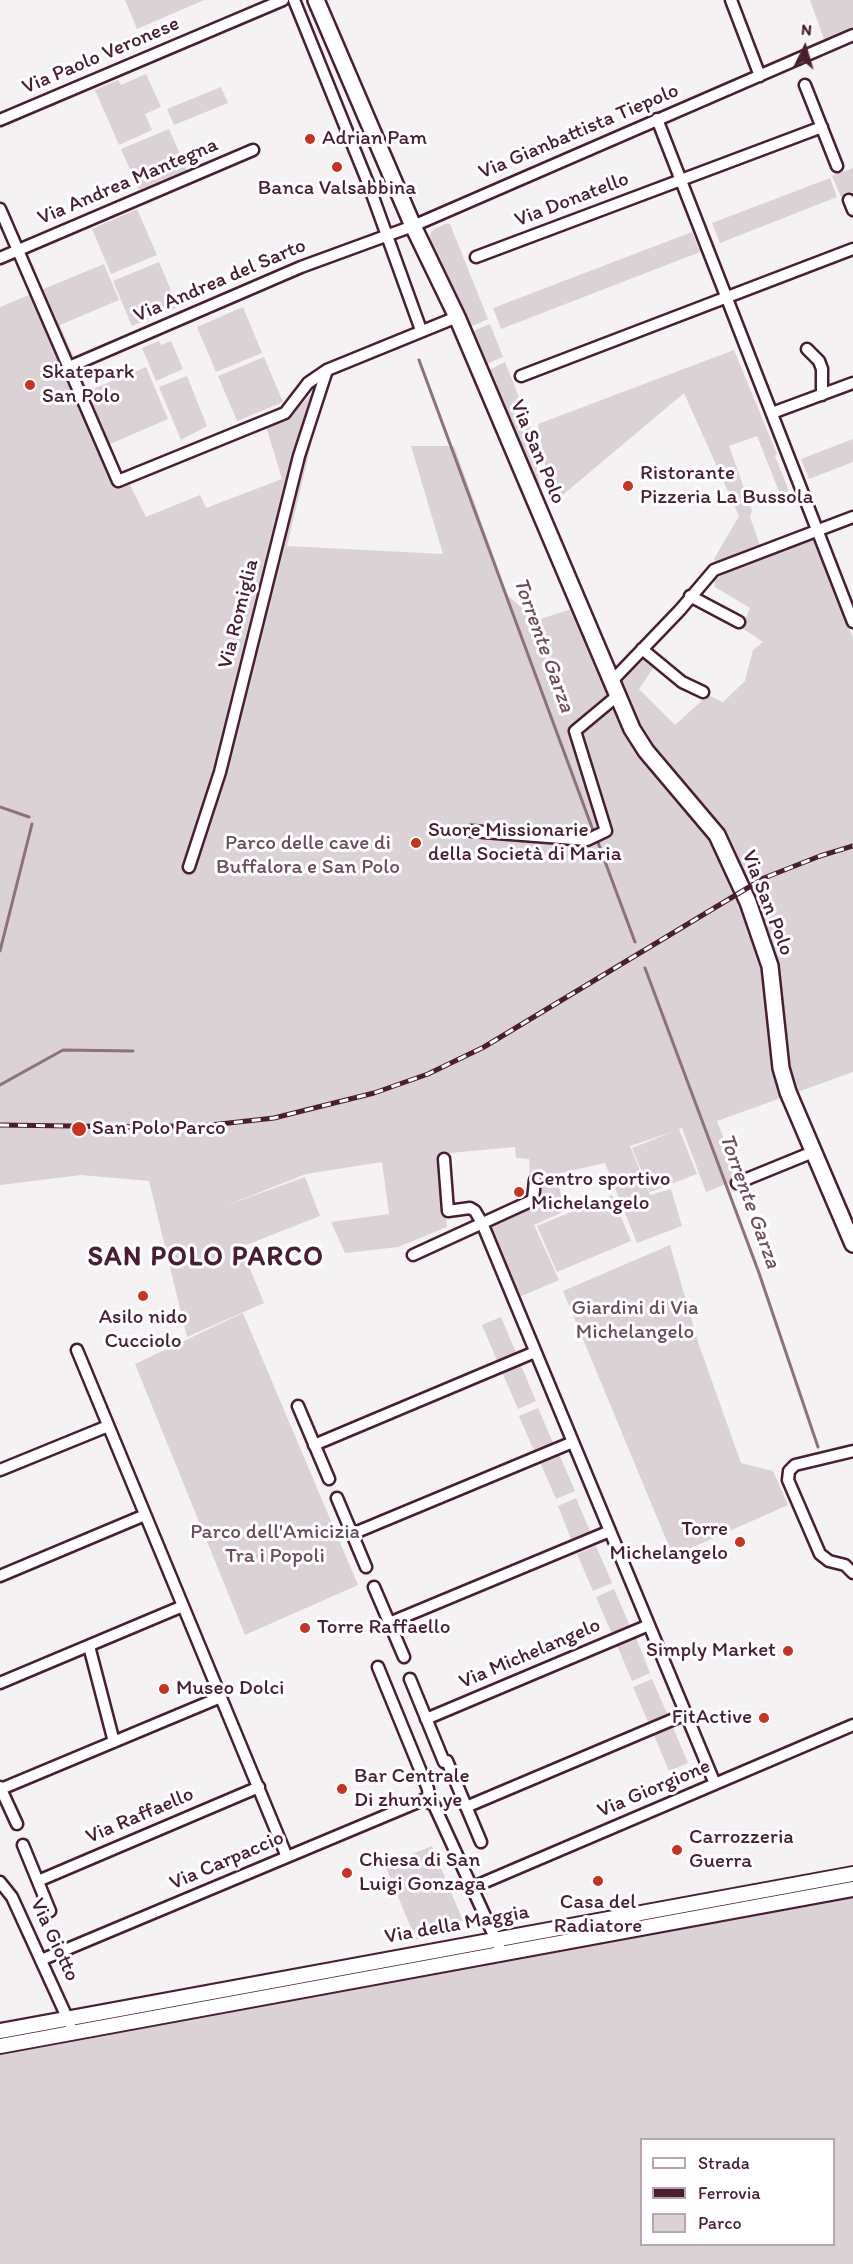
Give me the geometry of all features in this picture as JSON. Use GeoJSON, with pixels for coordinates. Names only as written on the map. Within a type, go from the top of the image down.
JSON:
{"type":"FeatureCollection","features":[{"type":"Feature","properties":{"kind":"main road","name":"Via San Polo"},"geometry":{"type":"LineString","coordinates":[[316,0],[413,226],[457,317],[611,682],[646,751],[717,836],[748,902],[770,966],[781,1068],[788,1092],[853,1244]]}},
{"type":"Feature","properties":{"kind":"street","name":"Via Paolo Veronese"},"geometry":{"type":"LineString","coordinates":[[0,120],[283,0]]}},
{"type":"Feature","properties":{"kind":"street"},"geometry":{"type":"LineString","coordinates":[[294,0],[315,46],[387,233],[421,330]]}},
{"type":"Feature","properties":{"kind":"street"},"geometry":{"type":"LineString","coordinates":[[731,0],[760,76]]}},
{"type":"Feature","properties":{"kind":"street","name":"Via Gianbattista Tiepolo"},"geometry":{"type":"LineString","coordinates":[[413,226],[853,35]]}},
{"type":"Feature","properties":{"kind":"street"},"geometry":{"type":"LineString","coordinates":[[805,85],[837,166]]}},
{"type":"Feature","properties":{"kind":"street"},"geometry":{"type":"LineString","coordinates":[[657,119],[853,622]]}},
{"type":"Feature","properties":{"kind":"street","name":"Via Donatello"},"geometry":{"type":"LineString","coordinates":[[476,257],[822,127]]}},
{"type":"Feature","properties":{"kind":"street","name":"Via Andrea Mantegna"},"geometry":{"type":"LineString","coordinates":[[0,258],[253,150]]}},
{"type":"Feature","properties":{"kind":"street"},"geometry":{"type":"LineString","coordinates":[[0,209],[118,481],[285,413],[308,383],[327,370],[457,317]]}},
{"type":"Feature","properties":{"kind":"street"},"geometry":{"type":"LineString","coordinates":[[387,233],[413,226]]}},
{"type":"Feature","properties":{"kind":"street","name":"Via Andrea del Sarto"},"geometry":{"type":"LineString","coordinates":[[69,367],[387,233]]}},
{"type":"Feature","properties":{"kind":"street"},"geometry":{"type":"LineString","coordinates":[[521,376],[853,249]]}},
{"type":"Feature","properties":{"kind":"street"},"geometry":{"type":"LineString","coordinates":[[807,349],[819,361],[822,369],[822,395]]}},
{"type":"Feature","properties":{"kind":"street","name":"Via Romiglia"},"geometry":{"type":"LineString","coordinates":[[189,867],[220,771],[298,456],[327,370]]}},
{"type":"Feature","properties":{"kind":"street"},"geometry":{"type":"LineString","coordinates":[[772,413],[853,383]]}},
{"type":"Feature","properties":{"kind":"street"},"geometry":{"type":"LineString","coordinates":[[611,682],[714,570],[853,517]]}},
{"type":"Feature","properties":{"kind":"street"},"geometry":{"type":"LineString","coordinates":[[690,596],[739,622]]}},
{"type":"Feature","properties":{"kind":"street"},"geometry":{"type":"LineString","coordinates":[[642,649],[681,682],[703,692]]}},
{"type":"Feature","properties":{"kind":"street"},"geometry":{"type":"LineString","coordinates":[[471,831],[587,840],[606,831],[575,731],[618,696]]}},
{"type":"Feature","properties":{"kind":"street"},"geometry":{"type":"LineString","coordinates":[[736,1183],[813,1152]]}},
{"type":"Feature","properties":{"kind":"street"},"geometry":{"type":"LineString","coordinates":[[444,1159],[448,1211],[470,1209],[475,1211],[482,1224],[715,1784]]}},
{"type":"Feature","properties":{"kind":"street"},"geometry":{"type":"LineString","coordinates":[[412,1255],[533,1200],[535,1180]]}},
{"type":"Feature","properties":{"kind":"street"},"geometry":{"type":"LineString","coordinates":[[77,1350],[287,1857]]}},
{"type":"Feature","properties":{"kind":"street"},"geometry":{"type":"LineString","coordinates":[[314,1445],[535,1352]]}},
{"type":"Feature","properties":{"kind":"street"},"geometry":{"type":"LineString","coordinates":[[298,1406],[329,1479]]}},
{"type":"Feature","properties":{"kind":"street"},"geometry":{"type":"LineString","coordinates":[[0,1470],[108,1426]]}},
{"type":"Feature","properties":{"kind":"street"},"geometry":{"type":"LineString","coordinates":[[352,1534],[573,1442]]}},
{"type":"Feature","properties":{"kind":"street"},"geometry":{"type":"LineString","coordinates":[[853,1451],[795,1465],[789,1471],[788,1480],[820,1554],[829,1562],[845,1565],[853,1573]]}},
{"type":"Feature","properties":{"kind":"street"},"geometry":{"type":"LineString","coordinates":[[337,1498],[366,1567]]}},
{"type":"Feature","properties":{"kind":"street"},"geometry":{"type":"LineString","coordinates":[[0,1576],[145,1515]]}},
{"type":"Feature","properties":{"kind":"street"},"geometry":{"type":"LineString","coordinates":[[389,1623],[610,1532]]}},
{"type":"Feature","properties":{"kind":"street"},"geometry":{"type":"LineString","coordinates":[[374,1587],[404,1657]]}},
{"type":"Feature","properties":{"kind":"street"},"geometry":{"type":"LineString","coordinates":[[0,1683],[183,1606]]}},
{"type":"Feature","properties":{"kind":"street","name":"Via Michelangelo"},"geometry":{"type":"LineString","coordinates":[[426,1719],[649,1625]]}},
{"type":"Feature","properties":{"kind":"street"},"geometry":{"type":"LineString","coordinates":[[89,1646],[114,1742]]}},
{"type":"Feature","properties":{"kind":"street"},"geometry":{"type":"LineString","coordinates":[[378,1667],[428,1789],[429,1800],[434,1805],[502,1953]]}},
{"type":"Feature","properties":{"kind":"street"},"geometry":{"type":"LineString","coordinates":[[410,1679],[481,1842]]}},
{"type":"Feature","properties":{"kind":"street"},"geometry":{"type":"LineString","coordinates":[[17,1824],[0,1788],[221,1697]]}},
{"type":"Feature","properties":{"kind":"street"},"geometry":{"type":"LineString","coordinates":[[466,1807],[686,1714]]}},
{"type":"Feature","properties":{"kind":"street","name":"Via Giorgione"},"geometry":{"type":"LineString","coordinates":[[471,1888],[853,1725]]}},
{"type":"Feature","properties":{"kind":"street","name":"Via Raffaello"},"geometry":{"type":"LineString","coordinates":[[38,1881],[259,1787]]}},
{"type":"Feature","properties":{"kind":"street","name":"Via Carpaccio"},"geometry":{"type":"LineString","coordinates":[[41,1960],[417,1801],[429,1800]]}},
{"type":"Feature","properties":{"kind":"street"},"geometry":{"type":"LineString","coordinates":[[23,1845],[50,1911]]}},
{"type":"Feature","properties":{"kind":"street","name":"Via della Maggia"},"geometry":{"type":"LineString","coordinates":[[0,2031],[853,1874]]}},
{"type":"Feature","properties":{"kind":"street","name":"Via Giotto"},"geometry":{"type":"LineString","coordinates":[[0,1882],[12,1897],[68,2018]]}},
{"type":"Feature","properties":{"kind":"street","name":"Via della Maggia"},"geometry":{"type":"LineString","coordinates":[[0,2046],[853,1889]]}},
{"type":"Feature","properties":{"kind":"street"},"geometry":{"type":"LineString","coordinates":[[68,2018],[74,2032]]}},
{"type":"Feature","properties":{"kind":"green space"},"geometry":{"type":"Polygon","coordinates":[[[125,0],[204,0],[137,29],[125,0]]]}},
{"type":"Feature","properties":{"kind":"green space"},"geometry":{"type":"Polygon","coordinates":[[[810,0],[853,0],[853,26],[824,39],[810,0]]]}},
{"type":"Feature","properties":{"kind":"green space"},"geometry":{"type":"Polygon","coordinates":[[[146,74],[161,107],[145,114],[152,130],[119,145],[95,90],[118,80],[121,85],[146,74]]]}},
{"type":"Feature","properties":{"kind":"green space"},"geometry":{"type":"Polygon","coordinates":[[[221,87],[228,103],[174,125],[167,109],[221,87]]]}},
{"type":"Feature","properties":{"kind":"green space"},"geometry":{"type":"Polygon","coordinates":[[[169,129],[187,170],[139,190],[121,149],[169,129]]]}},
{"type":"Feature","properties":{"kind":"green space"},"geometry":{"type":"Polygon","coordinates":[[[853,168],[853,192],[841,197],[832,176],[853,168]]]}},
{"type":"Feature","properties":{"kind":"green space"},"geometry":{"type":"Polygon","coordinates":[[[830,178],[837,197],[720,243],[712,223],[830,178]]]}},
{"type":"Feature","properties":{"kind":"green space"},"geometry":{"type":"Polygon","coordinates":[[[137,209],[157,255],[111,274],[92,229],[137,209]]]}},
{"type":"Feature","properties":{"kind":"green space"},"geometry":{"type":"Polygon","coordinates":[[[450,224],[488,319],[468,328],[429,236],[434,229],[450,224]]]}},
{"type":"Feature","properties":{"kind":"green space"},"geometry":{"type":"Polygon","coordinates":[[[692,232],[700,252],[501,329],[493,308],[692,232]]]}},
{"type":"Feature","properties":{"kind":"green space"},"geometry":{"type":"Polygon","coordinates":[[[159,262],[178,307],[132,326],[113,281],[159,262]]]}},
{"type":"Feature","properties":{"kind":"green space","name":"Parco delle cave di Buffalora e San Polo"},"geometry":{"type":"Polygon","coordinates":[[[104,264],[119,300],[60,325],[88,391],[146,367],[168,419],[110,444],[124,479],[129,483],[146,517],[200,495],[206,508],[282,479],[266,426],[291,415],[323,382],[306,435],[311,445],[287,546],[443,554],[411,446],[454,446],[508,596],[537,620],[572,609],[607,687],[621,682],[642,656],[654,667],[639,689],[675,725],[708,695],[723,702],[745,681],[753,650],[763,642],[742,628],[750,608],[715,587],[714,574],[814,538],[853,638],[853,1072],[717,1121],[739,1179],[706,1192],[682,1128],[679,1129],[697,1174],[650,1192],[632,1148],[675,1131],[630,1146],[650,1195],[671,1189],[682,1226],[637,1243],[605,1163],[556,1174],[565,1211],[534,1225],[559,1280],[517,1298],[488,1224],[531,1205],[529,1159],[516,1158],[515,1147],[439,1154],[447,1227],[398,1247],[345,1253],[331,1222],[389,1214],[382,1162],[306,1174],[225,1206],[305,1177],[320,1216],[241,1247],[264,1303],[187,1337],[149,1181],[81,1175],[0,1185],[0,307],[104,264]]]}},
{"type":"Feature","properties":{"kind":"green space"},"geometry":{"type":"Polygon","coordinates":[[[243,307],[262,353],[216,372],[197,327],[243,307]]]}},
{"type":"Feature","properties":{"kind":"green space"},"geometry":{"type":"Polygon","coordinates":[[[490,324],[503,357],[484,365],[471,332],[490,324]]]}},
{"type":"Feature","properties":{"kind":"green space"},"geometry":{"type":"Polygon","coordinates":[[[159,341],[161,345],[171,341],[183,369],[156,381],[142,348],[159,341]]]}},
{"type":"Feature","properties":{"kind":"green space"},"geometry":{"type":"Polygon","coordinates":[[[734,350],[777,454],[775,456],[789,491],[780,494],[757,436],[729,446],[752,510],[750,517],[761,548],[717,565],[714,559],[739,516],[684,393],[552,504],[538,424],[734,350]]]}},
{"type":"Feature","properties":{"kind":"green space"},"geometry":{"type":"Polygon","coordinates":[[[264,357],[283,402],[237,421],[218,376],[264,357]]]}},
{"type":"Feature","properties":{"kind":"green space"},"geometry":{"type":"Polygon","coordinates":[[[505,362],[530,425],[540,486],[535,488],[489,370],[505,362]]]}},
{"type":"Feature","properties":{"kind":"green space"},"geometry":{"type":"Polygon","coordinates":[[[187,376],[207,426],[181,440],[159,387],[187,376]]]}},
{"type":"Feature","properties":{"kind":"green space"},"geometry":{"type":"Polygon","coordinates":[[[853,439],[853,462],[809,479],[801,459],[853,439]]]}},
{"type":"Feature","properties":{"kind":"green space"},"geometry":{"type":"Polygon","coordinates":[[[612,1195],[631,1241],[557,1272],[537,1226],[612,1195]]]}},
{"type":"Feature","properties":{"kind":"green space","name":"Giardini di Via Michelangelo"},"geometry":{"type":"Polygon","coordinates":[[[670,1245],[698,1342],[741,1463],[773,1471],[788,1505],[673,1556],[563,1291],[670,1245]]]}},
{"type":"Feature","properties":{"kind":"green space","name":"Parco dell'Amicizia Tra i Popoli"},"geometry":{"type":"Polygon","coordinates":[[[243,1313],[358,1585],[245,1635],[135,1364],[243,1313]]]}},
{"type":"Feature","properties":{"kind":"green space"},"geometry":{"type":"Polygon","coordinates":[[[501,1317],[517,1355],[498,1363],[482,1325],[501,1317]]]}},
{"type":"Feature","properties":{"kind":"green space"},"geometry":{"type":"Polygon","coordinates":[[[520,1363],[536,1401],[518,1409],[502,1372],[520,1363]]]}},
{"type":"Feature","properties":{"kind":"green space"},"geometry":{"type":"Polygon","coordinates":[[[538,1408],[554,1445],[535,1453],[519,1416],[538,1408]]]}},
{"type":"Feature","properties":{"kind":"green space"},"geometry":{"type":"Polygon","coordinates":[[[559,1454],[575,1491],[556,1499],[540,1462],[559,1454]]]}},
{"type":"Feature","properties":{"kind":"green space"},"geometry":{"type":"Polygon","coordinates":[[[576,1498],[592,1536],[573,1544],[558,1506],[576,1498]]]}},
{"type":"Feature","properties":{"kind":"green space"},"geometry":{"type":"Polygon","coordinates":[[[596,1546],[612,1583],[593,1591],[577,1554],[596,1546]]]}},
{"type":"Feature","properties":{"kind":"green space"},"geometry":{"type":"Polygon","coordinates":[[[614,1589],[630,1626],[612,1634],[596,1597],[614,1589]]]}},
{"type":"Feature","properties":{"kind":"green space"},"geometry":{"type":"Polygon","coordinates":[[[635,1635],[650,1673],[632,1681],[616,1643],[635,1635]]]}},
{"type":"Feature","properties":{"kind":"green space"},"geometry":{"type":"Polygon","coordinates":[[[652,1679],[668,1716],[649,1724],[633,1687],[652,1679]]]}},
{"type":"Feature","properties":{"kind":"green space"},"geometry":{"type":"Polygon","coordinates":[[[672,1725],[688,1763],[669,1771],[653,1733],[672,1725]]]}},
{"type":"Feature","properties":{"kind":"green space"},"geometry":{"type":"Polygon","coordinates":[[[432,1846],[463,1921],[416,1940],[385,1865],[432,1846]]]}},
{"type":"Feature","properties":{"kind":"green space"},"geometry":{"type":"Polygon","coordinates":[[[853,1895],[853,2264],[0,2264],[0,2053],[853,1895]]]}},
{"type":"Feature","properties":{"kind":"waterway","name":"Torrente Garza"},"geometry":{"type":"LineString","coordinates":[[419,360],[594,833]]}},
{"type":"Feature","properties":{"kind":"waterway"},"geometry":{"type":"LineString","coordinates":[[0,807],[29,817]]}},
{"type":"Feature","properties":{"kind":"waterway"},"geometry":{"type":"LineString","coordinates":[[0,951],[32,824]]}},
{"type":"Feature","properties":{"kind":"waterway","name":"Torrente Garza"},"geometry":{"type":"LineString","coordinates":[[597,840],[635,942]]}},
{"type":"Feature","properties":{"kind":"waterway","name":"Torrente Garza"},"geometry":{"type":"LineString","coordinates":[[645,968],[759,1273],[818,1447]]}},
{"type":"Feature","properties":{"kind":"waterway"},"geometry":{"type":"LineString","coordinates":[[0,1085],[63,1050],[133,1051]]}},
{"type":"Feature","properties":{"kind":"railway"},"geometry":{"type":"LineString","coordinates":[[0,1125],[143,1127],[211,1125],[274,1118],[374,1093],[428,1074],[484,1047],[764,878],[853,846]]}},
{"type":"Feature","properties":{"kind":"place","name":"Adrian Pam"},"geometry":{"type":"Point","coordinates":[310,139]}},
{"type":"Feature","properties":{"kind":"place","name":"Banca Valsabbina"},"geometry":{"type":"Point","coordinates":[337,167]}},
{"type":"Feature","properties":{"kind":"place","name":"Skatepark San Polo"},"geometry":{"type":"Point","coordinates":[30,385]}},
{"type":"Feature","properties":{"kind":"place","name":"Ristorante Pizzeria La Bussola"},"geometry":{"type":"Point","coordinates":[628,486]}},
{"type":"Feature","properties":{"kind":"place","name":"Suore Missionarie della Società di Maria"},"geometry":{"type":"Point","coordinates":[416,843]}},
{"type":"Feature","properties":{"kind":"place","name":"San Polo Parco"},"geometry":{"type":"Point","coordinates":[79,1129]}},
{"type":"Feature","properties":{"kind":"place","name":"Centro sportivo Michelangelo"},"geometry":{"type":"Point","coordinates":[519,1192]}},
{"type":"Feature","properties":{"kind":"place","name":"Asilo nido Cucciolo"},"geometry":{"type":"Point","coordinates":[143,1296]}},
{"type":"Feature","properties":{"kind":"place","name":"Torre Michelangelo"},"geometry":{"type":"Point","coordinates":[740,1542]}},
{"type":"Feature","properties":{"kind":"place","name":"Torre Raffaello"},"geometry":{"type":"Point","coordinates":[305,1628]}},
{"type":"Feature","properties":{"kind":"place","name":"Simply Market"},"geometry":{"type":"Point","coordinates":[788,1651]}},
{"type":"Feature","properties":{"kind":"place","name":"Museo Dolci"},"geometry":{"type":"Point","coordinates":[164,1689]}},
{"type":"Feature","properties":{"kind":"place","name":"FitActive"},"geometry":{"type":"Point","coordinates":[764,1718]}},
{"type":"Feature","properties":{"kind":"place","name":"Bar Centrale Di zhunxi ye"},"geometry":{"type":"Point","coordinates":[342,1789]}},
{"type":"Feature","properties":{"kind":"place","name":"Carrozzeria Guerra"},"geometry":{"type":"Point","coordinates":[677,1850]}},
{"type":"Feature","properties":{"kind":"place","name":"Chiesa di San Luigi Gonzaga"},"geometry":{"type":"Point","coordinates":[347,1873]}},
{"type":"Feature","properties":{"kind":"place","name":"Casa del Radiatore"},"geometry":{"type":"Point","coordinates":[598,1881]}},
{"type":"Feature","properties":{"kind":"district","name":"SAN POLO PARCO"},"geometry":{"type":"Point","coordinates":[206,1258]}}]}
